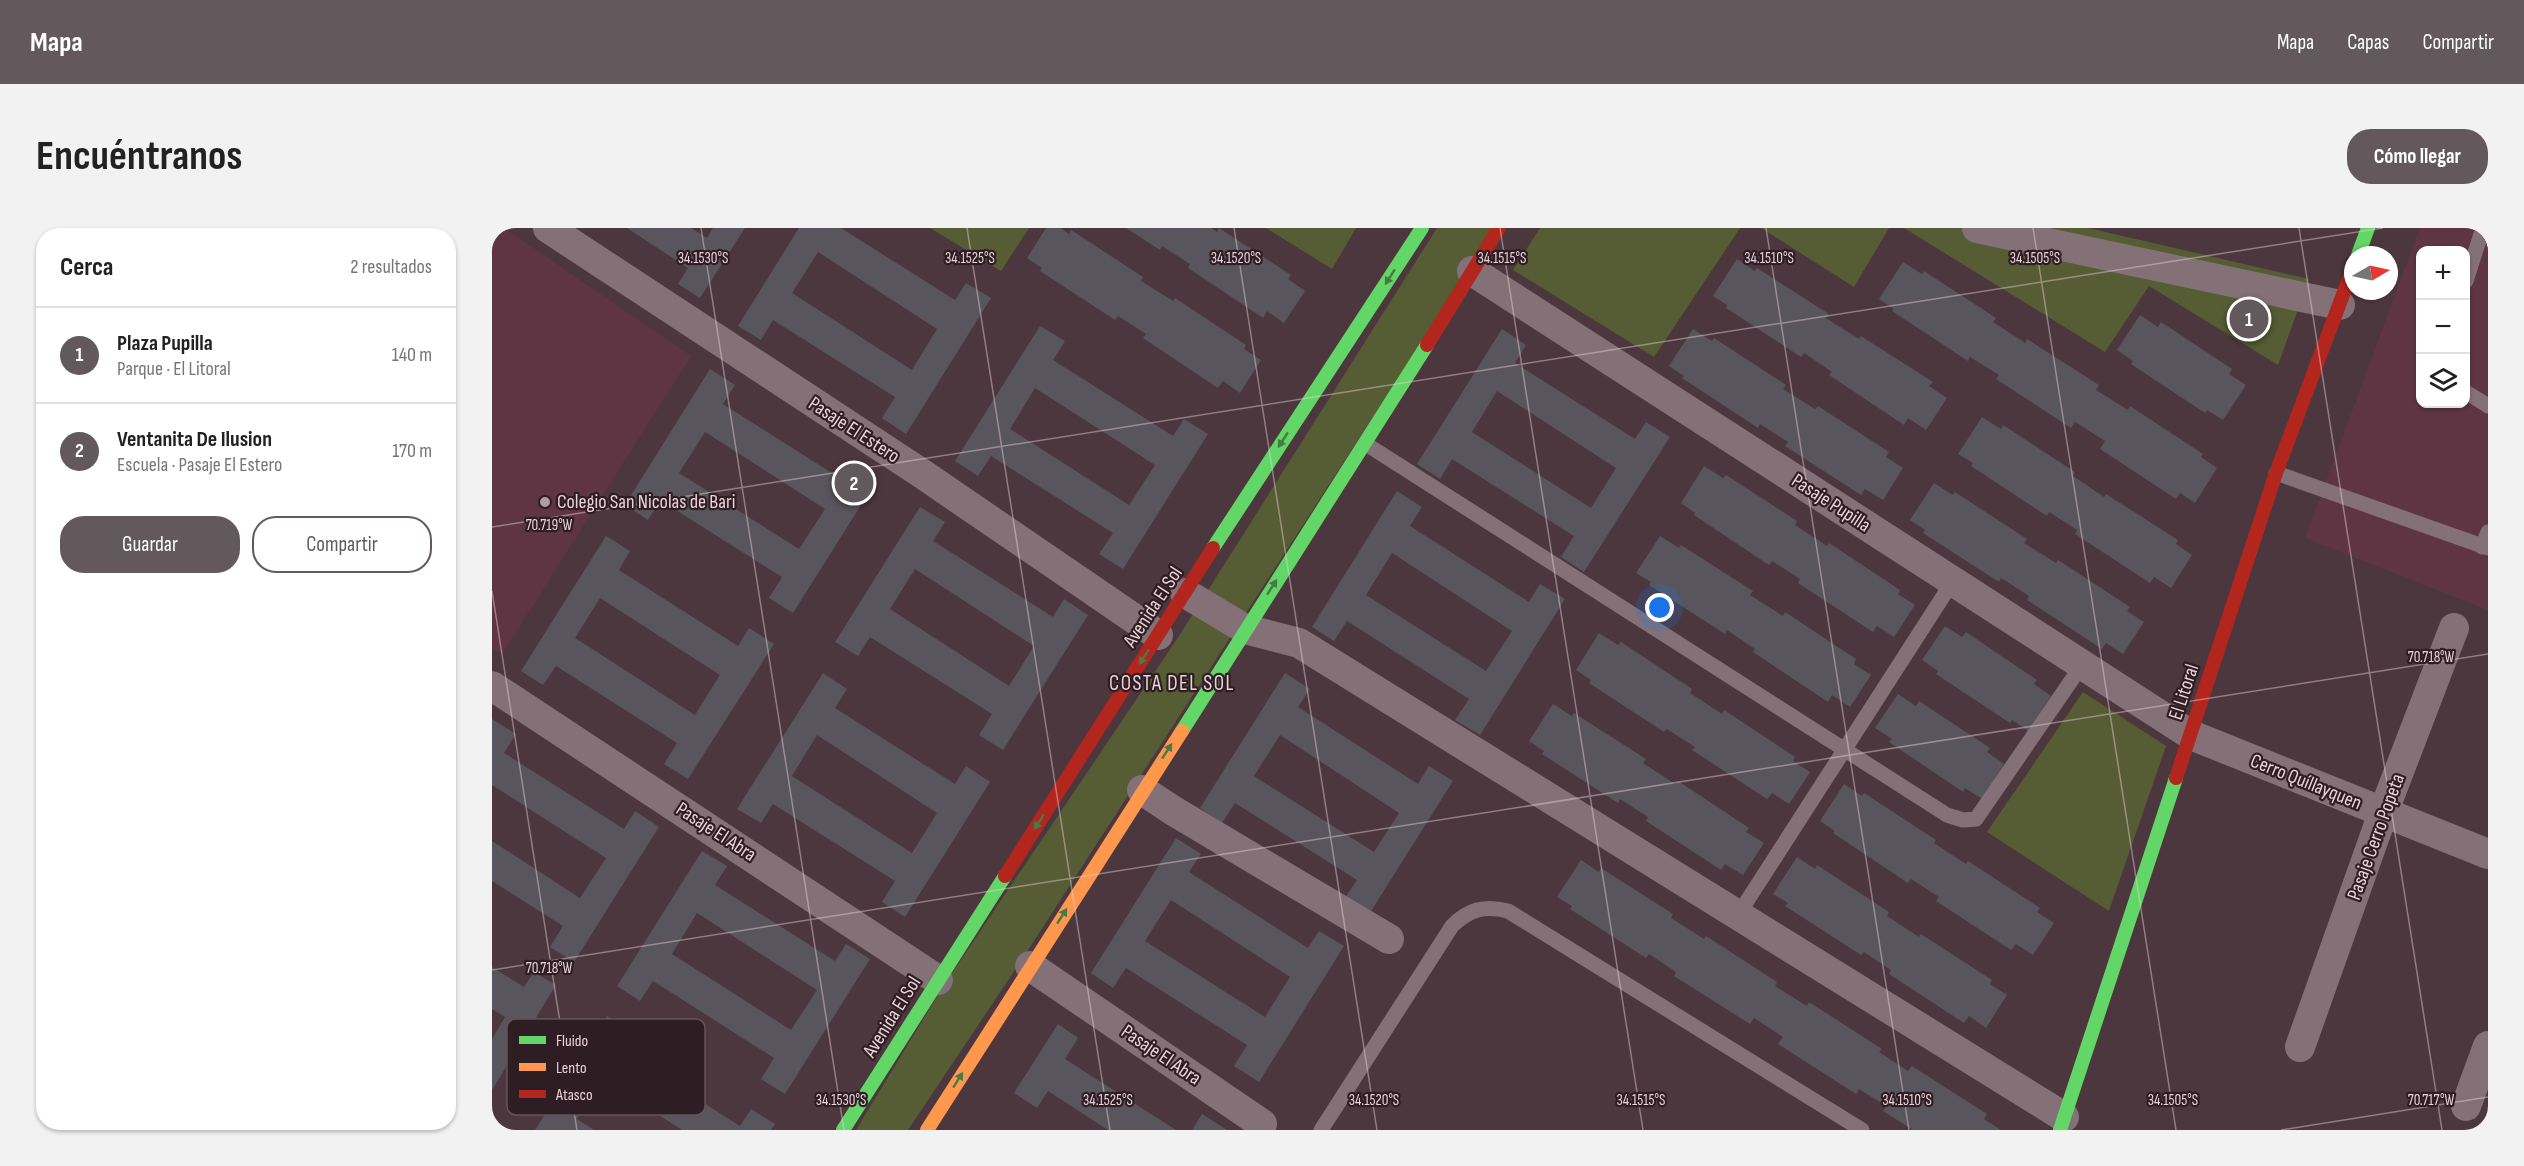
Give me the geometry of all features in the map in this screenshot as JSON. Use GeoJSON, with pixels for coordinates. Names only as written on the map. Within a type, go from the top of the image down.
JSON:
{"type":"FeatureCollection","features":[{"type":"Feature","properties":{"kind":"main road","name":"Avenida El Sol"},"geometry":{"type":"LineString","coordinates":[[843,1130],[1185,593],[1422,228]]}},
{"type":"Feature","properties":{"kind":"main road"},"geometry":{"type":"LineString","coordinates":[[927,1130],[1245,629],[1366,444],[1499,228]]}},
{"type":"Feature","properties":{"kind":"main road"},"geometry":{"type":"LineString","coordinates":[[2361,246],[2368,228]]}},
{"type":"Feature","properties":{"kind":"main road","name":"El Litoral"},"geometry":{"type":"LineString","coordinates":[[2062,1124],[2276,473],[2344,294]]}},
{"type":"Feature","properties":{"kind":"street","name":"Pasaje El Estero"},"geometry":{"type":"LineString","coordinates":[[548,228],[921,473],[1158,636]]}},
{"type":"Feature","properties":{"kind":"street"},"geometry":{"type":"LineString","coordinates":[[1977,228],[2340,305]]}},
{"type":"Feature","properties":{"kind":"street","name":"Pasaje Pupilla"},"geometry":{"type":"LineString","coordinates":[[1472,271],[2191,735]]}},
{"type":"Feature","properties":{"kind":"street"},"geometry":{"type":"LineString","coordinates":[[1185,593],[1245,629],[1299,643],[1738,915],[2062,1124]]}},
{"type":"Feature","properties":{"kind":"street","name":"Pasaje Cerro Popeta"},"geometry":{"type":"LineString","coordinates":[[2300,1047],[2383,813],[2454,628]]}},
{"type":"Feature","properties":{"kind":"street","name":"Pasaje El Abra"},"geometry":{"type":"LineString","coordinates":[[492,686],[938,980]]}},
{"type":"Feature","properties":{"kind":"street","name":"Cerro Quíllayquen"},"geometry":{"type":"LineString","coordinates":[[2191,735],[2488,854]]}},
{"type":"Feature","properties":{"kind":"street"},"geometry":{"type":"LineString","coordinates":[[1142,790],[1389,939]]}},
{"type":"Feature","properties":{"kind":"street","name":"Pasaje El Abra"},"geometry":{"type":"LineString","coordinates":[[1030,966],[1262,1124]]}},
{"type":"Feature","properties":{"kind":"street"},"geometry":{"type":"LineString","coordinates":[[2466,1106],[2488,1046]]}},
{"type":"Feature","properties":{"kind":"lane"},"geometry":{"type":"LineString","coordinates":[[2470,269],[2483,228]]}},
{"type":"Feature","properties":{"kind":"lane"},"geometry":{"type":"LineString","coordinates":[[2470,395],[2488,406]]}},
{"type":"Feature","properties":{"kind":"lane"},"geometry":{"type":"LineString","coordinates":[[1366,444],[1947,815],[1964,820],[1976,819],[2082,664]]}},
{"type":"Feature","properties":{"kind":"lane"},"geometry":{"type":"LineString","coordinates":[[2276,473],[2485,547],[2488,532]]}},
{"type":"Feature","properties":{"kind":"lane"},"geometry":{"type":"LineString","coordinates":[[1738,915],[1953,581]]}},
{"type":"Feature","properties":{"kind":"lane"},"geometry":{"type":"LineString","coordinates":[[1321,1130],[1452,926],[1467,913],[1485,908],[1508,911],[1862,1130]]}},
{"type":"Feature","properties":{"kind":"shaded area","name":"Colegio San Nicolas de Bari"},"geometry":{"type":"Polygon","coordinates":[[[492,228],[504,228],[691,356],[502,654],[492,648],[492,228]]]}},
{"type":"Feature","properties":{"kind":"shaded area"},"geometry":{"type":"Polygon","coordinates":[[[2420,228],[2488,228],[2488,610],[2305,538],[2393,300],[2398,300],[2398,287],[2420,228]]]}},
{"type":"Feature","properties":{"kind":"green space"},"geometry":{"type":"Polygon","coordinates":[[[930,228],[1029,228],[1001,271],[930,228]]]}},
{"type":"Feature","properties":{"kind":"green space"},"geometry":{"type":"Polygon","coordinates":[[[1266,228],[1356,228],[1332,269],[1266,228]]]}},
{"type":"Feature","properties":{"kind":"green space"},"geometry":{"type":"Polygon","coordinates":[[[1437,228],[1495,228],[1021,961],[908,1130],[856,1130],[944,985],[1179,636],[1437,228]]]}},
{"type":"Feature","properties":{"kind":"green space"},"geometry":{"type":"Polygon","coordinates":[[[1540,228],[1740,228],[1654,357],[1513,270],[1540,228]]]}},
{"type":"Feature","properties":{"kind":"green space"},"geometry":{"type":"Polygon","coordinates":[[[1761,228],[1889,228],[1854,287],[1761,228]]]}},
{"type":"Feature","properties":{"kind":"green space"},"geometry":{"type":"Polygon","coordinates":[[[1904,228],[2088,228],[2309,279],[2278,365],[2149,286],[2105,352],[1904,228]]]}},
{"type":"Feature","properties":{"kind":"green space"},"geometry":{"type":"Polygon","coordinates":[[[2083,692],[2166,746],[2109,911],[1987,832],[2083,692]]]}},
{"type":"Feature","properties":{"kind":"building"},"geometry":{"type":"Polygon","coordinates":[[[627,228],[691,228],[707,238],[713,228],[745,228],[700,298],[678,284],[688,268],[627,228]]]}},
{"type":"Feature","properties":{"kind":"building"},"geometry":{"type":"Polygon","coordinates":[[[799,228],[841,228],[955,300],[966,283],[991,298],[906,434],[882,418],[895,397],[773,320],[761,340],[738,326],[799,228]],[[818,252],[792,293],[912,370],[937,329],[818,252]]]}},
{"type":"Feature","properties":{"kind":"building"},"geometry":{"type":"Polygon","coordinates":[[[1046,228],[1061,228],[1069,234],[1071,230],[1143,277],[1141,281],[1173,301],[1175,298],[1246,345],[1244,349],[1261,360],[1240,393],[1223,381],[1218,388],[1143,338],[1146,334],[1118,316],[1115,320],[1040,271],[1042,268],[1027,258],[1046,228]]]}},
{"type":"Feature","properties":{"kind":"building"},"geometry":{"type":"Polygon","coordinates":[[[1126,228],[1211,228],[1217,232],[1219,228],[1291,275],[1288,279],[1305,291],[1284,323],[1267,311],[1263,318],[1188,268],[1190,264],[1162,246],[1160,250],[1126,228]]]}},
{"type":"Feature","properties":{"kind":"building"},"geometry":{"type":"Polygon","coordinates":[[[1737,259],[1755,271],[1757,268],[1829,314],[1826,318],[1859,339],[1861,336],[1933,382],[1929,386],[1947,398],[1926,430],[1908,418],[1904,425],[1829,375],[1832,372],[1804,353],[1801,357],[1726,308],[1727,305],[1713,296],[1737,259]]]}},
{"type":"Feature","properties":{"kind":"building"},"geometry":{"type":"Polygon","coordinates":[[[1903,262],[1922,274],[1924,271],[1996,318],[1993,322],[2025,343],[2027,339],[2099,385],[2096,390],[2128,410],[2130,406],[2203,454],[2201,457],[2217,468],[2195,503],[2180,493],[2176,499],[2100,449],[2105,441],[2075,422],[2071,428],[1996,379],[1999,375],[1970,357],[1968,361],[1892,311],[1894,309],[1879,299],[1903,262]]]}},
{"type":"Feature","properties":{"kind":"building"},"geometry":{"type":"Polygon","coordinates":[[[2140,315],[2158,327],[2161,322],[2232,369],[2229,374],[2246,385],[2223,420],[2207,410],[2205,413],[2131,364],[2133,361],[2117,350],[2140,315]]]}},
{"type":"Feature","properties":{"kind":"building"},"geometry":{"type":"Polygon","coordinates":[[[1040,326],[1065,341],[1053,360],[1173,436],[1184,419],[1208,434],[1123,569],[1099,554],[1113,533],[991,456],[978,476],[955,461],[1040,326]],[[1035,388],[1010,429],[1129,505],[1155,465],[1035,388]]]}},
{"type":"Feature","properties":{"kind":"building"},"geometry":{"type":"Polygon","coordinates":[[[1502,329],[1526,345],[1515,363],[1635,439],[1646,422],[1670,437],[1584,572],[1561,557],[1574,536],[1452,459],[1440,479],[1417,464],[1502,329]],[[1497,391],[1472,432],[1591,508],[1616,468],[1497,391]]]}},
{"type":"Feature","properties":{"kind":"building"},"geometry":{"type":"Polygon","coordinates":[[[1693,329],[1712,341],[1714,338],[1786,385],[1783,389],[1815,409],[1818,406],[1889,452],[1886,457],[1903,468],[1883,500],[1865,489],[1861,495],[1785,446],[1788,442],[1760,424],[1758,428],[1682,378],[1684,376],[1669,366],[1693,329]]]}},
{"type":"Feature","properties":{"kind":"building"},"geometry":{"type":"Polygon","coordinates":[[[710,369],[735,385],[723,404],[843,480],[854,463],[878,478],[793,613],[769,598],[782,577],[660,500],[648,520],[625,505],[710,369]],[[705,432],[679,473],[799,549],[825,509],[705,432]]]}},
{"type":"Feature","properties":{"kind":"building"},"geometry":{"type":"Polygon","coordinates":[[[1982,417],[2001,429],[2003,425],[2075,472],[2073,476],[2104,497],[2106,494],[2178,540],[2176,544],[2192,555],[2171,588],[2154,577],[2150,583],[2075,534],[2077,530],[2049,512],[2047,516],[1971,466],[1973,463],[1958,454],[1982,417]]]}},
{"type":"Feature","properties":{"kind":"building"},"geometry":{"type":"Polygon","coordinates":[[[1704,466],[1723,478],[1726,475],[1797,521],[1795,525],[1827,546],[1829,543],[1900,590],[1898,594],[1915,605],[1894,637],[1877,626],[1873,632],[1798,583],[1800,579],[1772,561],[1769,565],[1694,515],[1695,513],[1681,503],[1704,466]]]}},
{"type":"Feature","properties":{"kind":"building"},"geometry":{"type":"Polygon","coordinates":[[[1934,483],[1953,495],[1955,492],[2027,539],[2024,543],[2056,563],[2058,560],[2130,607],[2127,611],[2144,622],[2123,654],[2106,643],[2102,649],[2027,600],[2029,596],[2001,578],[1999,582],[1923,533],[1925,530],[1910,520],[1934,483]]]}},
{"type":"Feature","properties":{"kind":"building"},"geometry":{"type":"Polygon","coordinates":[[[1397,491],[1422,507],[1410,526],[1529,602],[1540,584],[1565,599],[1480,735],[1455,720],[1469,699],[1347,621],[1334,641],[1312,627],[1397,491]],[[1392,553],[1366,595],[1486,671],[1512,631],[1392,553]]]}},
{"type":"Feature","properties":{"kind":"building"},"geometry":{"type":"Polygon","coordinates":[[[920,507],[945,522],[933,541],[1053,617],[1064,599],[1088,615],[1003,750],[979,735],[992,714],[870,637],[858,656],[835,642],[920,507]],[[915,569],[890,609],[1009,686],[1034,646],[915,569]]]}},
{"type":"Feature","properties":{"kind":"building"},"geometry":{"type":"Polygon","coordinates":[[[606,536],[630,551],[619,570],[738,646],[749,628],[774,644],[688,779],[664,764],[677,743],[556,666],[543,685],[521,671],[606,536]],[[600,598],[575,638],[695,715],[720,675],[600,598]]]}},
{"type":"Feature","properties":{"kind":"building"},"geometry":{"type":"Polygon","coordinates":[[[1660,536],[1679,548],[1681,545],[1753,591],[1750,595],[1783,616],[1785,612],[1856,659],[1854,664],[1871,675],[1850,707],[1832,695],[1828,702],[1753,652],[1755,649],[1727,630],[1725,634],[1649,585],[1651,582],[1636,573],[1660,536]]]}},
{"type":"Feature","properties":{"kind":"building"},"geometry":{"type":"Polygon","coordinates":[[[1945,626],[1962,637],[1966,632],[2037,680],[2034,684],[2051,696],[2028,731],[2012,720],[2010,723],[1936,674],[1938,671],[1922,660],[1945,626]]]}},
{"type":"Feature","properties":{"kind":"building"},"geometry":{"type":"Polygon","coordinates":[[[1599,633],[1618,645],[1621,642],[1692,689],[1690,693],[1722,714],[1724,710],[1795,757],[1793,761],[1810,772],[1789,804],[1772,793],[1767,799],[1692,750],[1695,747],[1667,729],[1664,732],[1589,683],[1591,680],[1576,670],[1599,633]]]}},
{"type":"Feature","properties":{"kind":"building"},"geometry":{"type":"Polygon","coordinates":[[[823,673],[847,689],[835,708],[955,784],[966,766],[990,782],[905,917],[882,902],[895,881],[773,804],[761,823],[737,809],[823,673]],[[817,735],[792,776],[912,853],[937,813],[817,735]]]}},
{"type":"Feature","properties":{"kind":"building"},"geometry":{"type":"Polygon","coordinates":[[[1285,673],[1310,689],[1298,707],[1418,784],[1429,766],[1453,781],[1368,916],[1343,901],[1357,880],[1235,803],[1222,823],[1200,808],[1285,673]],[[1280,735],[1254,776],[1374,852],[1399,813],[1280,735]]]}},
{"type":"Feature","properties":{"kind":"building"},"geometry":{"type":"Polygon","coordinates":[[[1898,694],[1916,706],[1919,701],[1990,748],[1987,752],[2004,764],[1982,799],[1965,788],[1963,792],[1889,742],[1892,739],[1875,728],[1898,694]]]}},
{"type":"Feature","properties":{"kind":"building"},"geometry":{"type":"Polygon","coordinates":[[[1553,704],[1572,716],[1574,713],[1646,759],[1643,763],[1675,784],[1678,781],[1749,828],[1746,832],[1764,843],[1743,875],[1725,864],[1721,870],[1646,821],[1648,817],[1620,799],[1618,803],[1542,754],[1544,751],[1529,741],[1553,704]]]}},
{"type":"Feature","properties":{"kind":"building"},"geometry":{"type":"Polygon","coordinates":[[[492,719],[516,734],[504,753],[624,829],[635,811],[659,827],[574,962],[550,947],[563,926],[492,881],[492,841],[580,898],[606,858],[492,785],[492,719]]]}},
{"type":"Feature","properties":{"kind":"building"},"geometry":{"type":"Polygon","coordinates":[[[1844,784],[1862,796],[1864,793],[1936,840],[1934,843],[1966,864],[1968,861],[2040,908],[2037,912],[2054,923],[2033,955],[2016,944],[2011,950],[1936,901],[1939,897],[1911,879],[1908,883],[1833,833],[1835,831],[1820,821],[1844,784]]]}},
{"type":"Feature","properties":{"kind":"building"},"geometry":{"type":"Polygon","coordinates":[[[1176,838],[1201,854],[1189,872],[1308,948],[1319,931],[1344,946],[1259,1082],[1234,1066],[1247,1045],[1126,968],[1113,988],[1091,973],[1176,838]],[[1171,900],[1145,941],[1265,1017],[1290,977],[1171,900]]]}},
{"type":"Feature","properties":{"kind":"building"},"geometry":{"type":"Polygon","coordinates":[[[702,851],[727,866],[715,885],[835,961],[846,944],[870,959],[785,1094],[761,1079],[774,1058],[653,981],[640,1001],[617,986],[702,851]],[[697,913],[672,954],[791,1030],[817,990],[697,913]]]}},
{"type":"Feature","properties":{"kind":"building"},"geometry":{"type":"Polygon","coordinates":[[[1797,857],[1815,869],[1817,865],[1889,912],[1887,916],[1919,937],[1921,934],[1992,980],[1990,984],[2007,995],[1986,1028],[1969,1016],[1964,1023],[1889,974],[1891,970],[1864,952],[1861,955],[1785,906],[1788,903],[1773,894],[1797,857]]]}},
{"type":"Feature","properties":{"kind":"building"},"geometry":{"type":"Polygon","coordinates":[[[1581,860],[1599,872],[1601,868],[1673,914],[1671,918],[1704,939],[1706,936],[1777,982],[1775,986],[1807,1006],[1809,1002],[1882,1049],[1879,1052],[1908,1071],[1912,1066],[1987,1114],[1984,1119],[2001,1130],[1913,1130],[1883,1111],[1886,1106],[1859,1089],[1856,1094],[1778,1044],[1783,1037],[1754,1018],[1750,1024],[1674,976],[1676,972],[1649,954],[1646,958],[1570,909],[1572,906],[1557,897],[1581,860]]]}},
{"type":"Feature","properties":{"kind":"building"},"geometry":{"type":"Polygon","coordinates":[[[492,967],[524,987],[534,972],[556,985],[535,1019],[507,1019],[507,1065],[492,1090],[492,1039],[505,1017],[492,1009],[492,967]]]}},
{"type":"Feature","properties":{"kind":"building"},"geometry":{"type":"Polygon","coordinates":[[[1058,1024],[1078,1038],[1065,1059],[1176,1130],[1108,1130],[1048,1091],[1037,1108],[1014,1093],[1058,1024]]]}},
{"type":"Feature","properties":{"kind":"building"},"geometry":{"type":"Polygon","coordinates":[[[705,1104],[740,1126],[751,1109],[775,1124],[771,1130],[682,1130],[659,1115],[705,1115],[705,1104]]]}},
{"type":"Feature","properties":{"kind":"building"},"geometry":{"type":"Polygon","coordinates":[[[1202,1114],[1227,1130],[1192,1130],[1202,1114]]]}},
{"type":"Feature","properties":{"kind":"building"},"geometry":{"type":"Polygon","coordinates":[[[544,1115],[579,1115],[577,1119],[594,1130],[535,1130],[544,1115]]]}},
{"type":"Feature","properties":{"kind":"traffic: fast"},"geometry":{"type":"LineString","coordinates":[[1213,548],[1422,228]]}},
{"type":"Feature","properties":{"kind":"traffic: fast"},"geometry":{"type":"LineString","coordinates":[[2361,246],[2368,228]]}},
{"type":"Feature","properties":{"kind":"traffic: fast"},"geometry":{"type":"LineString","coordinates":[[1182,731],[1427,345]]}},
{"type":"Feature","properties":{"kind":"traffic: fast"},"geometry":{"type":"LineString","coordinates":[[2060,1130],[2176,778]]}},
{"type":"Feature","properties":{"kind":"traffic: fast"},"geometry":{"type":"LineString","coordinates":[[843,1130],[1005,876]]}},
{"type":"Feature","properties":{"kind":"traffic: slow"},"geometry":{"type":"LineString","coordinates":[[927,1130],[1182,731]]}},
{"type":"Feature","properties":{"kind":"traffic: jam"},"geometry":{"type":"LineString","coordinates":[[1427,345],[1499,228]]}},
{"type":"Feature","properties":{"kind":"traffic: jam"},"geometry":{"type":"LineString","coordinates":[[2176,778],[2276,473],[2344,292]]}},
{"type":"Feature","properties":{"kind":"traffic: jam"},"geometry":{"type":"LineString","coordinates":[[1005,876],[1213,548]]}},
{"type":"Feature","properties":{"kind":"place","name":"Plaza Pupilla"},"geometry":{"type":"Point","coordinates":[2249,319]}},
{"type":"Feature","properties":{"kind":"place","name":"Ventanita De Ilusion"},"geometry":{"type":"Point","coordinates":[854,483]}},
{"type":"Feature","properties":{"kind":"place","name":"Colegio San Nicolas de Bari"},"geometry":{"type":"Point","coordinates":[545,502]}},
{"type":"Feature","properties":{"kind":"district","name":"COSTA DEL SOL"},"geometry":{"type":"Point","coordinates":[1172,683]}}]}
